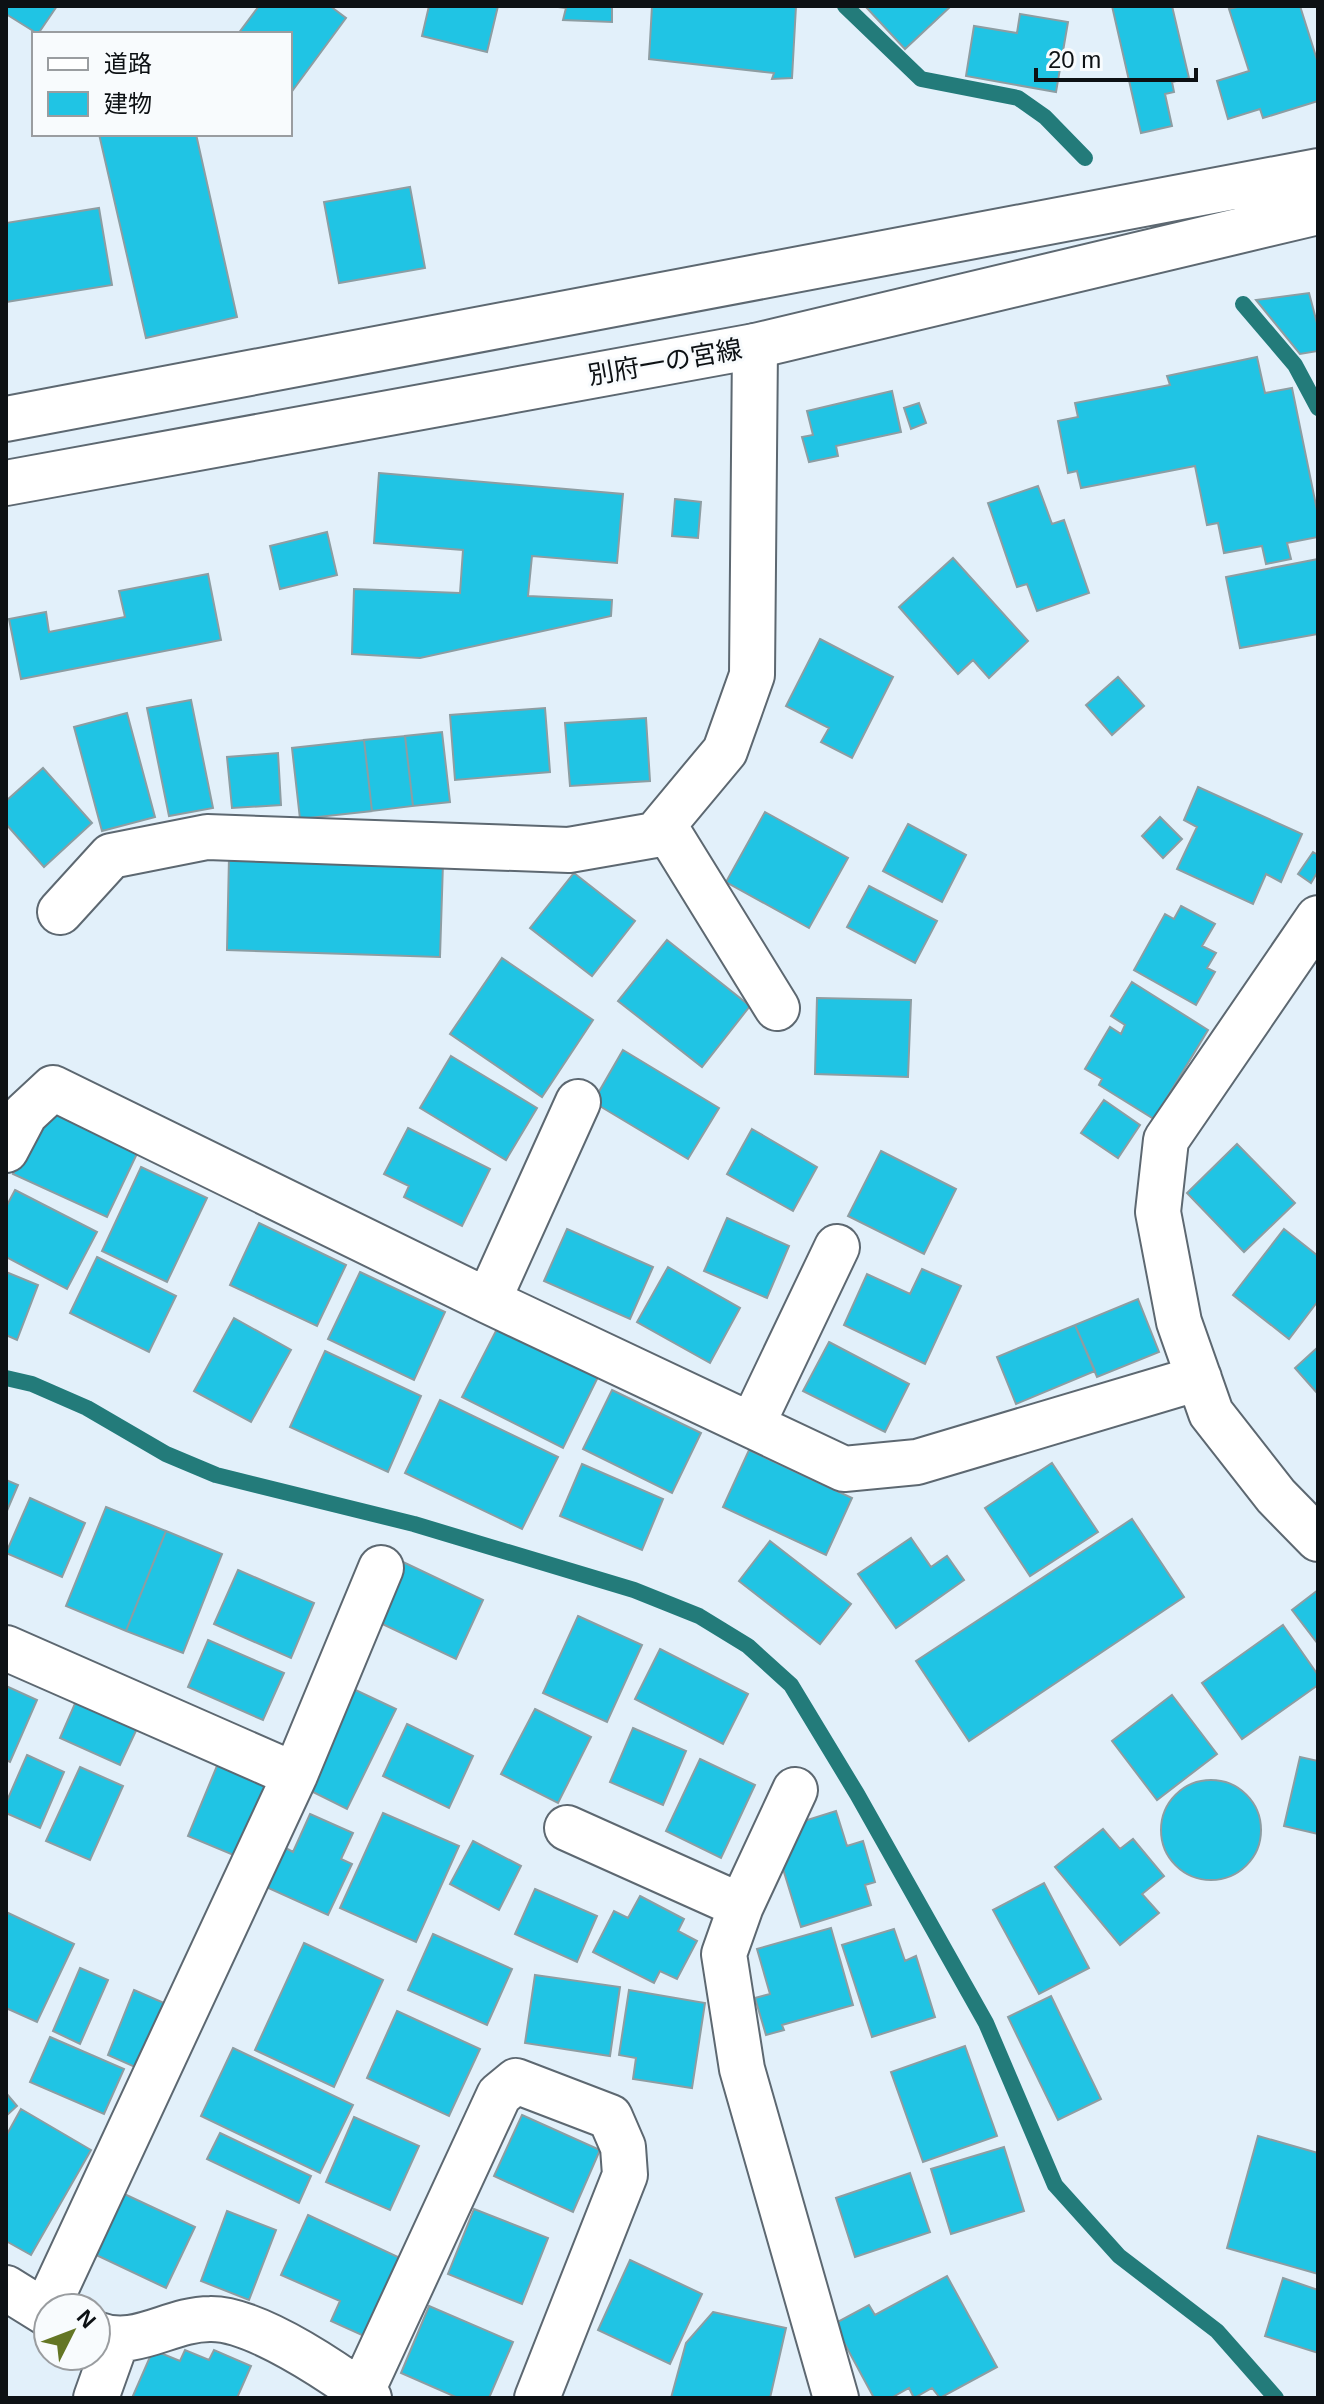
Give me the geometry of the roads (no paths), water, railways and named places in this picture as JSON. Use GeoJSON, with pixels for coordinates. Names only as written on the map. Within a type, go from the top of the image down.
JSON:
{"type":"FeatureCollection","features":[{"type":"Feature","properties":{"kind":"street"},"geometry":{"type":"LineString","coordinates":[[6,419],[1318,171]]}},
{"type":"Feature","properties":{"kind":"street","name":"別府一の宮線"},"geometry":{"type":"LineString","coordinates":[[6,483],[755,346],[1318,212]]}},
{"type":"Feature","properties":{"kind":"street"},"geometry":{"type":"LineString","coordinates":[[60,912],[111,856],[207,837],[569,850],[655,835],[725,751],[752,675],[755,346]]}},
{"type":"Feature","properties":{"kind":"street"},"geometry":{"type":"LineString","coordinates":[[664,825],[777,1008]]}},
{"type":"Feature","properties":{"kind":"street"},"geometry":{"type":"LineString","coordinates":[[1318,918],[1166,1140],[1158,1212],[1179,1322],[1211,1413],[1276,1496],[1318,1539]]}},
{"type":"Feature","properties":{"kind":"street"},"geometry":{"type":"LineString","coordinates":[[6,1150],[25,1114],[53,1088],[488,1301],[844,1469],[917,1462],[1199,1378]]}},
{"type":"Feature","properties":{"kind":"street"},"geometry":{"type":"LineString","coordinates":[[488,1301],[578,1102]]}},
{"type":"Feature","properties":{"kind":"street"},"geometry":{"type":"LineString","coordinates":[[752,1425],[837,1247]]}},
{"type":"Feature","properties":{"kind":"street"},"geometry":{"type":"LineString","coordinates":[[56,2292],[295,1775],[381,1568]]}},
{"type":"Feature","properties":{"kind":"street"},"geometry":{"type":"LineString","coordinates":[[6,1648],[295,1775]]}},
{"type":"Feature","properties":{"kind":"street"},"geometry":{"type":"LineString","coordinates":[[795,1790],[741,1906],[724,1954],[742,2069],[836,2398]]}},
{"type":"Feature","properties":{"kind":"street"},"geometry":{"type":"LineString","coordinates":[[567,1828],[741,1906]]}},
{"type":"Feature","properties":{"kind":"street"},"geometry":{"type":"LineString","coordinates":[[112,2337],[207,2319],[240,2321],[365,2395],[499,2095],[516,2081],[610,2117],[623,2147],[625,2175],[537,2398]]}},
{"type":"Feature","properties":{"kind":"street"},"geometry":{"type":"LineString","coordinates":[[6,2288],[32,2304]]}},
{"type":"Feature","properties":{"kind":"street"},"geometry":{"type":"LineString","coordinates":[[96,2398],[100,2372]]}},
{"type":"Feature","properties":{"kind":"waterway"},"geometry":{"type":"LineString","coordinates":[[845,6],[921,79],[1018,98],[1045,117],[1085,158]]}},
{"type":"Feature","properties":{"kind":"waterway"},"geometry":{"type":"LineString","coordinates":[[1243,304],[1295,365],[1318,408]]}},
{"type":"Feature","properties":{"kind":"waterway"},"geometry":{"type":"LineString","coordinates":[[6,1378],[32,1384],[87,1408],[166,1454],[216,1475],[414,1524],[634,1590],[699,1616],[748,1646],[791,1685],[857,1794],[986,2023],[1055,2185],[1119,2256],[1217,2331],[1276,2398]]}}]}
